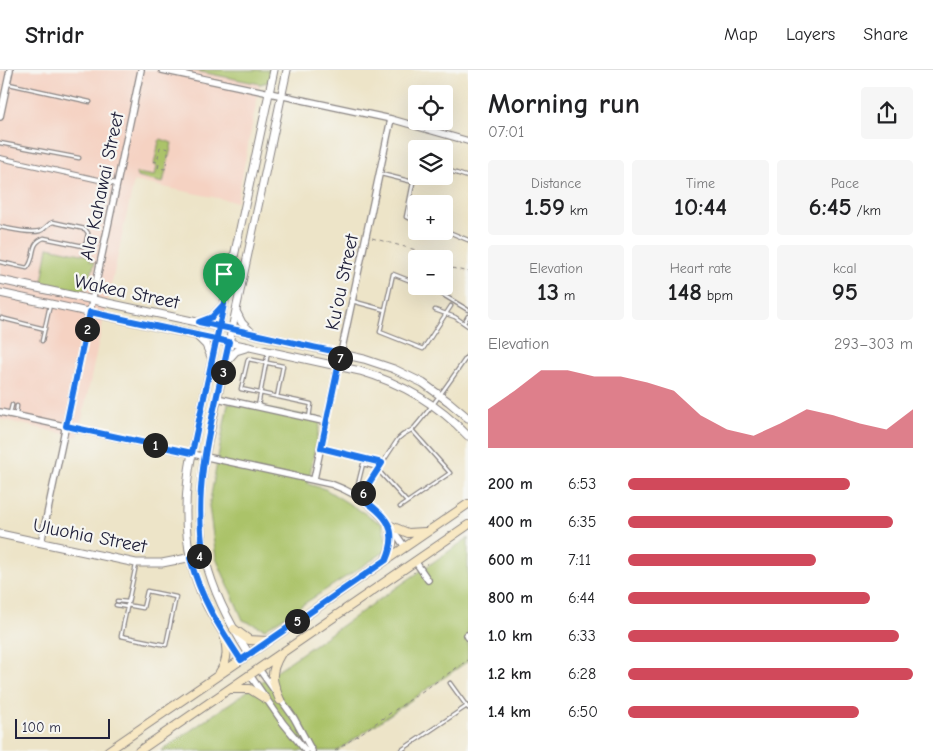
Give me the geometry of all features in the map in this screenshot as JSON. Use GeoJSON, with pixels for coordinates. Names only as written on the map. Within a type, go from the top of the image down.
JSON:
{"type":"FeatureCollection","features":[{"type":"Feature","properties":{"kind":"main road"},"geometry":{"type":"LineString","coordinates":[[108,751],[468,504]]}},
{"type":"Feature","properties":{"kind":"main road"},"geometry":{"type":"LineString","coordinates":[[139,751],[468,525]]}},
{"type":"Feature","properties":{"kind":"main road"},"geometry":{"type":"LineString","coordinates":[[386,560],[392,544],[391,526],[408,533],[428,531]]}},
{"type":"Feature","properties":{"kind":"main road"},"geometry":{"type":"LineString","coordinates":[[405,547],[415,561]]}},
{"type":"Feature","properties":{"kind":"main road"},"geometry":{"type":"LineString","coordinates":[[234,629],[249,640],[269,641]]}},
{"type":"Feature","properties":{"kind":"main road"},"geometry":{"type":"LineString","coordinates":[[218,676],[228,655],[224,634]]}},
{"type":"Feature","properties":{"kind":"main road"},"geometry":{"type":"LineString","coordinates":[[280,700],[272,674],[282,653]]}},
{"type":"Feature","properties":{"kind":"main road"},"geometry":{"type":"LineString","coordinates":[[249,654],[258,669]]}},
{"type":"Feature","properties":{"kind":"main road"},"geometry":{"type":"LineString","coordinates":[[241,660],[250,674]]}},
{"type":"Feature","properties":{"kind":"main road"},"geometry":{"type":"LineString","coordinates":[[229,690],[250,689],[266,699]]}},
{"type":"Feature","properties":{"kind":"street"},"geometry":{"type":"LineString","coordinates":[[0,117],[10,70]]}},
{"type":"Feature","properties":{"kind":"street","name":"Ala Kahawai Street"},"geometry":{"type":"LineString","coordinates":[[41,543],[141,70]]}},
{"type":"Feature","properties":{"kind":"street"},"geometry":{"type":"LineString","coordinates":[[162,70],[391,119],[468,141]]}},
{"type":"Feature","properties":{"kind":"street"},"geometry":{"type":"LineString","coordinates":[[241,660],[200,591],[190,558],[185,511],[187,478],[192,453],[274,70]]}},
{"type":"Feature","properties":{"kind":"street"},"geometry":{"type":"LineString","coordinates":[[249,654],[217,599],[204,556],[199,513],[200,484],[287,70]]}},
{"type":"Feature","properties":{"kind":"street","name":"Ku'ou Street"},"geometry":{"type":"LineString","coordinates":[[314,479],[391,119]]}},
{"type":"Feature","properties":{"kind":"street"},"geometry":{"type":"LineString","coordinates":[[0,158],[117,184]]}},
{"type":"Feature","properties":{"kind":"street","name":"Wakea Street"},"geometry":{"type":"LineString","coordinates":[[0,280],[341,353],[394,370],[423,384],[468,418]]}},
{"type":"Feature","properties":{"kind":"street","name":"Wakea Street"},"geometry":{"type":"LineString","coordinates":[[0,293],[360,370],[390,380],[433,404],[468,436]]}},
{"type":"Feature","properties":{"kind":"street"},"geometry":{"type":"LineString","coordinates":[[199,322],[212,317],[224,304]]}},
{"type":"Feature","properties":{"kind":"street"},"geometry":{"type":"LineString","coordinates":[[236,310],[242,324],[253,334]]}},
{"type":"Feature","properties":{"kind":"street"},"geometry":{"type":"LineString","coordinates":[[196,335],[206,345],[212,359]]}},
{"type":"Feature","properties":{"kind":"street"},"geometry":{"type":"LineString","coordinates":[[224,365],[236,351],[253,346]]}},
{"type":"Feature","properties":{"kind":"street"},"geometry":{"type":"LineString","coordinates":[[217,398],[326,422]]}},
{"type":"Feature","properties":{"kind":"street"},"geometry":{"type":"LineString","coordinates":[[0,412],[314,479],[360,497],[391,526],[405,547]]}},
{"type":"Feature","properties":{"kind":"street","name":"Uluohia Street"},"geometry":{"type":"LineString","coordinates":[[0,534],[136,563],[162,563],[204,556]]}},
{"type":"Feature","properties":{"kind":"street"},"geometry":{"type":"LineString","coordinates":[[415,561],[428,580]]}},
{"type":"Feature","properties":{"kind":"street"},"geometry":{"type":"LineString","coordinates":[[258,669],[301,729],[312,751]]}},
{"type":"Feature","properties":{"kind":"street"},"geometry":{"type":"LineString","coordinates":[[250,674],[283,723],[306,751]]}},
{"type":"Feature","properties":{"kind":"lane"},"geometry":{"type":"LineString","coordinates":[[7,84],[90,102]]}},
{"type":"Feature","properties":{"kind":"lane"},"geometry":{"type":"LineString","coordinates":[[0,143],[80,158]]}},
{"type":"Feature","properties":{"kind":"lane"},"geometry":{"type":"LineString","coordinates":[[453,172],[468,177]]}},
{"type":"Feature","properties":{"kind":"lane"},"geometry":{"type":"LineString","coordinates":[[380,174],[408,181]]}},
{"type":"Feature","properties":{"kind":"lane"},"geometry":{"type":"LineString","coordinates":[[0,227],[38,231],[53,222],[85,229],[88,233],[86,243],[81,246],[44,238],[41,239],[35,244],[30,265],[27,268],[0,262]]}},
{"type":"Feature","properties":{"kind":"lane"},"geometry":{"type":"LineString","coordinates":[[453,234],[468,240]]}},
{"type":"Feature","properties":{"kind":"lane"},"geometry":{"type":"LineString","coordinates":[[408,280],[394,274],[380,332],[423,349],[451,306]]}},
{"type":"Feature","properties":{"kind":"lane"},"geometry":{"type":"LineString","coordinates":[[445,295],[468,310]]}},
{"type":"Feature","properties":{"kind":"lane"},"geometry":{"type":"LineString","coordinates":[[352,302],[385,310]]}},
{"type":"Feature","properties":{"kind":"lane"},"geometry":{"type":"LineString","coordinates":[[42,341],[50,304]]}},
{"type":"Feature","properties":{"kind":"lane"},"geometry":{"type":"LineString","coordinates":[[435,310],[456,317],[468,326]]}},
{"type":"Feature","properties":{"kind":"lane"},"geometry":{"type":"LineString","coordinates":[[464,323],[468,316]]}},
{"type":"Feature","properties":{"kind":"lane"},"geometry":{"type":"LineString","coordinates":[[1,318],[45,330]]}},
{"type":"Feature","properties":{"kind":"lane"},"geometry":{"type":"LineString","coordinates":[[258,407],[269,350]]}},
{"type":"Feature","properties":{"kind":"lane"},"geometry":{"type":"LineString","coordinates":[[360,497],[403,433],[412,430],[467,360],[468,355]]}},
{"type":"Feature","properties":{"kind":"lane"},"geometry":{"type":"LineString","coordinates":[[277,397],[283,366],[248,359],[241,389],[260,394],[311,404],[309,418]]}},
{"type":"Feature","properties":{"kind":"lane"},"geometry":{"type":"LineString","coordinates":[[12,404],[12,415]]}},
{"type":"Feature","properties":{"kind":"lane"},"geometry":{"type":"LineString","coordinates":[[12,415],[17,406]]}},
{"type":"Feature","properties":{"kind":"lane"},"geometry":{"type":"LineString","coordinates":[[400,507],[450,473],[412,430]]}},
{"type":"Feature","properties":{"kind":"lane"},"geometry":{"type":"LineString","coordinates":[[321,448],[382,463]]}},
{"type":"Feature","properties":{"kind":"lane"},"geometry":{"type":"LineString","coordinates":[[358,484],[363,464],[378,469],[407,502]]}},
{"type":"Feature","properties":{"kind":"lane"},"geometry":{"type":"LineString","coordinates":[[116,605],[127,605],[143,608],[147,591],[176,597],[166,646],[121,636],[127,605],[136,563]]}},
{"type":"Feature","properties":{"kind":"lane"},"geometry":{"type":"LineString","coordinates":[[117,601],[127,605]]}},
{"type":"Feature","properties":{"kind":"lane"},"geometry":{"type":"LineString","coordinates":[[400,751],[467,707],[450,683]]}},
{"type":"Feature","properties":{"kind":"path"},"geometry":{"type":"LineString","coordinates":[[160,147],[169,149],[165,169],[158,168],[159,164],[157,162],[160,147]]}},
{"type":"Feature","properties":{"kind":"path"},"geometry":{"type":"LineString","coordinates":[[155,150],[159,151]]}},
{"type":"Feature","properties":{"kind":"path"},"geometry":{"type":"LineString","coordinates":[[153,161],[157,162]]}},
{"type":"Feature","properties":{"kind":"path"},"geometry":{"type":"LineString","coordinates":[[366,236],[414,250]]}},
{"type":"Feature","properties":{"kind":"path"},"geometry":{"type":"LineString","coordinates":[[453,268],[468,272]]}},
{"type":"Feature","properties":{"kind":"path"},"geometry":{"type":"LineString","coordinates":[[335,751],[468,660]]}},
{"type":"Feature","properties":{"kind":"shaded area"},"geometry":{"type":"Polygon","coordinates":[[[0,70],[191,70],[260,84],[237,202],[134,181],[78,437],[0,419],[0,70]]]}},
{"type":"Feature","properties":{"kind":"green space"},"geometry":{"type":"Polygon","coordinates":[[[191,70],[274,70],[268,82],[260,84],[191,70]]]}},
{"type":"Feature","properties":{"kind":"green space"},"geometry":{"type":"Polygon","coordinates":[[[161,139],[172,143],[163,183],[137,177],[136,173],[155,176],[157,166],[154,165],[161,139]]]}},
{"type":"Feature","properties":{"kind":"green space"},"geometry":{"type":"Polygon","coordinates":[[[48,247],[91,256],[90,261],[95,262],[87,288],[71,290],[42,282],[48,247]]]}},
{"type":"Feature","properties":{"kind":"green space"},"geometry":{"type":"Polygon","coordinates":[[[228,403],[321,418],[308,484],[325,489],[382,524],[389,549],[265,629],[243,620],[216,558],[209,506],[228,403]]]}},
{"type":"Feature","properties":{"kind":"green space"},"geometry":{"type":"Polygon","coordinates":[[[468,538],[468,661],[337,751],[161,751],[468,538]]]}},
{"type":"Feature","properties":{"kind":"route"},"geometry":{"type":"LineString","coordinates":[[224,304],[212,317],[199,322],[219,327],[341,353],[321,448],[382,463],[360,497],[391,526],[393,536],[390,552],[386,560],[241,660],[206,604],[190,558],[204,556],[199,513],[200,484],[229,342],[217,339],[90,312],[66,426],[192,453],[217,339],[219,327],[224,304]]}}]}
